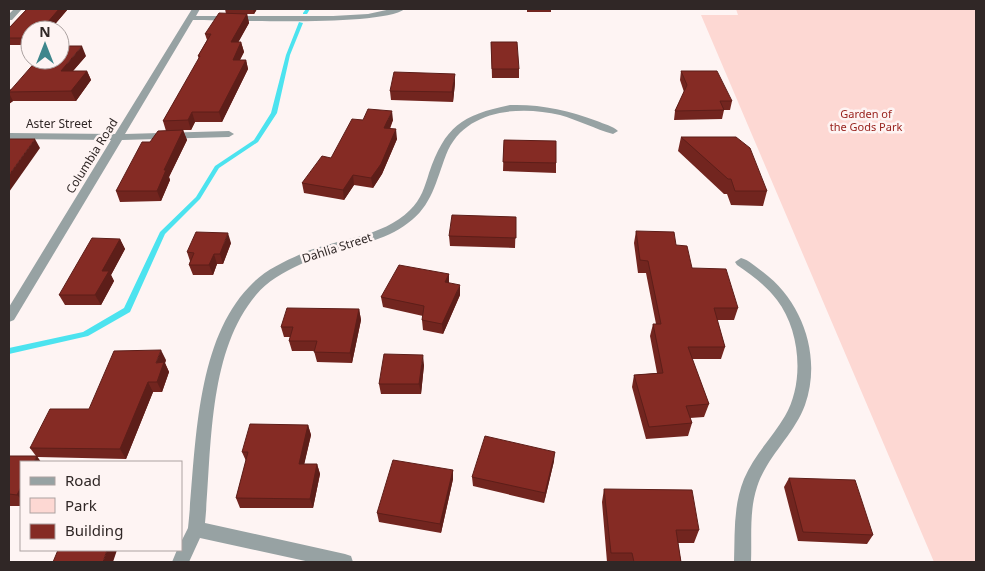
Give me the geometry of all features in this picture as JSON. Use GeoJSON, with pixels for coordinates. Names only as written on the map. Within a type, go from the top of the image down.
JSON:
{"type":"FeatureCollection","features":[{"type":"Feature","properties":{"kind":"street"},"geometry":{"type":"LineString","coordinates":[[9,18],[18,9]]}},
{"type":"Feature","properties":{"kind":"street","name":"Columbia Road"},"geometry":{"type":"LineString","coordinates":[[9,317],[196,9]]}},
{"type":"Feature","properties":{"kind":"street"},"geometry":{"type":"LineString","coordinates":[[190,18],[333,18],[368,16],[400,9]]}},
{"type":"Feature","properties":{"kind":"street","name":"Dahlia Street"},"geometry":{"type":"LineString","coordinates":[[196,529],[206,417],[216,363],[227,330],[253,290],[290,264],[313,254],[362,241],[399,225],[424,202],[446,144],[454,132],[465,123],[478,117],[512,109],[544,108],[581,117],[613,131]]}},
{"type":"Feature","properties":{"kind":"street","name":"Aster Street"},"geometry":{"type":"LineString","coordinates":[[9,136],[118,137],[229,134]]}},
{"type":"Feature","properties":{"kind":"street"},"geometry":{"type":"LineString","coordinates":[[741,262],[764,278],[786,302],[800,330],[804,358],[803,390],[792,418],[758,467],[748,487],[743,524],[743,562]]}},
{"type":"Feature","properties":{"kind":"street"},"geometry":{"type":"LineString","coordinates":[[180,562],[196,529],[345,562]]}},
{"type":"Feature","properties":{"kind":"green space","name":"Garden of the Gods Park"},"geometry":{"type":"Polygon","coordinates":[[[736,9],[976,9],[976,562],[934,562],[701,15],[738,15],[736,9]]]}},
{"type":"Feature","properties":{"kind":"building"},"geometry":{"type":"Polygon","coordinates":[[[27,9],[59,9],[50,20],[20,20],[20,38],[9,38],[9,28],[27,9]]]}},
{"type":"Feature","properties":{"kind":"building"},"geometry":{"type":"Polygon","coordinates":[[[219,13],[247,14],[231,42],[241,42],[233,60],[246,60],[219,112],[192,112],[188,120],[163,121],[200,56],[198,56],[211,34],[205,34],[219,13]]]}},
{"type":"Feature","properties":{"kind":"building"},"geometry":{"type":"Polygon","coordinates":[[[491,42],[517,42],[519,69],[492,69],[491,42]]]}},
{"type":"Feature","properties":{"kind":"building"},"geometry":{"type":"Polygon","coordinates":[[[70,46],[82,46],[70,60],[70,46]]]}},
{"type":"Feature","properties":{"kind":"building"},"geometry":{"type":"Polygon","coordinates":[[[28,70],[87,71],[71,91],[9,92],[28,70]]]}},
{"type":"Feature","properties":{"kind":"building"},"geometry":{"type":"Polygon","coordinates":[[[681,71],[717,71],[732,101],[720,101],[724,110],[675,111],[687,85],[681,71]]]}},
{"type":"Feature","properties":{"kind":"building"},"geometry":{"type":"Polygon","coordinates":[[[394,72],[455,74],[452,92],[390,91],[394,72]]]}},
{"type":"Feature","properties":{"kind":"building"},"geometry":{"type":"Polygon","coordinates":[[[368,109],[392,111],[384,128],[396,129],[381,164],[371,178],[353,175],[343,190],[302,183],[322,156],[331,158],[352,119],[363,120],[368,109]]]}},
{"type":"Feature","properties":{"kind":"building"},"geometry":{"type":"Polygon","coordinates":[[[183,130],[164,170],[166,170],[157,191],[116,191],[142,142],[150,142],[158,131],[183,130]]]}},
{"type":"Feature","properties":{"kind":"building"},"geometry":{"type":"Polygon","coordinates":[[[681,137],[736,137],[750,148],[767,191],[735,191],[731,179],[728,179],[681,137]]]}},
{"type":"Feature","properties":{"kind":"building"},"geometry":{"type":"Polygon","coordinates":[[[9,139],[35,139],[9,175],[9,139]]]}},
{"type":"Feature","properties":{"kind":"building"},"geometry":{"type":"Polygon","coordinates":[[[504,140],[556,141],[556,163],[503,162],[504,140]]]}},
{"type":"Feature","properties":{"kind":"building"},"geometry":{"type":"Polygon","coordinates":[[[452,215],[516,217],[516,238],[449,236],[452,215]]]}},
{"type":"Feature","properties":{"kind":"building"},"geometry":{"type":"Polygon","coordinates":[[[636,231],[674,232],[676,245],[687,246],[692,268],[726,269],[738,308],[714,308],[725,347],[688,347],[709,404],[686,406],[692,423],[649,427],[634,375],[663,373],[653,324],[661,324],[648,261],[640,260],[636,231]]]}},
{"type":"Feature","properties":{"kind":"building"},"geometry":{"type":"Polygon","coordinates":[[[196,232],[228,233],[220,254],[214,254],[209,265],[189,265],[194,253],[187,252],[196,232]]]}},
{"type":"Feature","properties":{"kind":"building"},"geometry":{"type":"Polygon","coordinates":[[[92,238],[120,239],[102,271],[109,271],[95,295],[59,295],[92,238]]]}},
{"type":"Feature","properties":{"kind":"building"},"geometry":{"type":"Polygon","coordinates":[[[399,265],[449,274],[445,282],[460,285],[442,324],[422,320],[424,306],[381,297],[399,265]]]}},
{"type":"Feature","properties":{"kind":"building"},"geometry":{"type":"Polygon","coordinates":[[[287,308],[359,309],[350,353],[314,352],[317,341],[289,341],[293,327],[281,327],[287,308]]]}},
{"type":"Feature","properties":{"kind":"building"},"geometry":{"type":"Polygon","coordinates":[[[161,350],[156,363],[164,362],[157,382],[148,382],[120,449],[30,448],[50,409],[89,409],[114,351],[161,350]]]}},
{"type":"Feature","properties":{"kind":"building"},"geometry":{"type":"Polygon","coordinates":[[[384,354],[423,355],[419,384],[379,384],[384,354]]]}},
{"type":"Feature","properties":{"kind":"building"},"geometry":{"type":"Polygon","coordinates":[[[250,424],[308,425],[299,464],[317,464],[310,499],[236,498],[248,452],[242,452],[250,424]]]}},
{"type":"Feature","properties":{"kind":"building"},"geometry":{"type":"Polygon","coordinates":[[[485,436],[555,452],[545,493],[472,477],[485,436]]]}},
{"type":"Feature","properties":{"kind":"building"},"geometry":{"type":"Polygon","coordinates":[[[9,456],[37,456],[34,461],[20,461],[20,489],[17,495],[9,494],[9,456]]]}},
{"type":"Feature","properties":{"kind":"building"},"geometry":{"type":"Polygon","coordinates":[[[393,460],[453,470],[440,524],[377,513],[393,460]]]}},
{"type":"Feature","properties":{"kind":"building"},"geometry":{"type":"Polygon","coordinates":[[[789,478],[855,480],[873,535],[803,532],[789,478]]]}},
{"type":"Feature","properties":{"kind":"building"},"geometry":{"type":"Polygon","coordinates":[[[604,489],[692,490],[699,530],[676,530],[681,562],[634,562],[632,553],[611,553],[604,489]]]}},
{"type":"Feature","properties":{"kind":"building"},"geometry":{"type":"Polygon","coordinates":[[[58,551],[107,551],[103,562],[53,562],[58,551]]]}},
{"type":"Feature","properties":{"kind":"waterway"},"geometry":{"type":"LineString","coordinates":[[305,13],[308,9]]}},
{"type":"Feature","properties":{"kind":"waterway"},"geometry":{"type":"LineString","coordinates":[[9,351],[85,334],[127,310],[162,233],[198,198],[217,167],[256,141],[274,113],[288,55],[301,23]]}}]}
